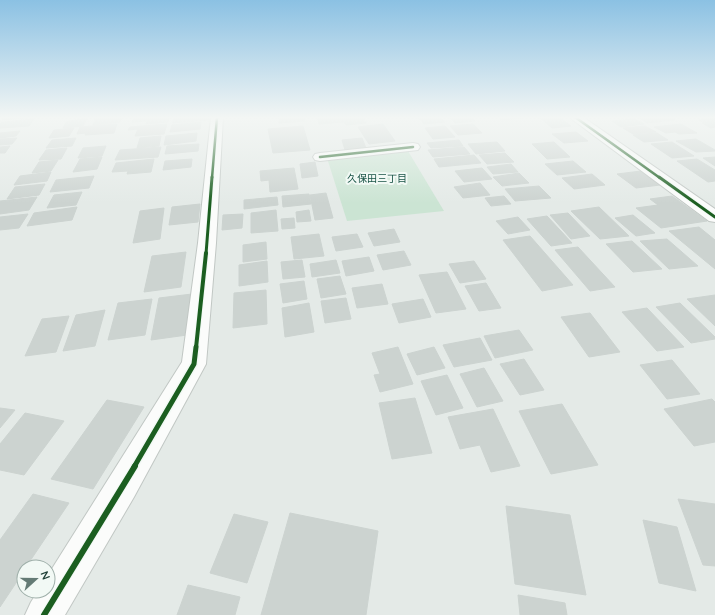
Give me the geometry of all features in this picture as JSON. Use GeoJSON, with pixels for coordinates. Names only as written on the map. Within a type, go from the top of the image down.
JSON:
{"type":"FeatureCollection","features":[{"type":"Feature","properties":{"kind":"street"},"geometry":{"type":"LineString","coordinates":[[44,615],[123,486],[194,364],[207,243],[215,146]]}},
{"type":"Feature","properties":{"kind":"street"},"geometry":{"type":"LineString","coordinates":[[615,146],[715,217]]}},
{"type":"Feature","properties":{"kind":"street"},"geometry":{"type":"LineString","coordinates":[[320,157],[412,147]]}},
{"type":"Feature","properties":{"kind":"green space"},"geometry":{"type":"Polygon","coordinates":[[[408,151],[444,211],[347,221],[327,158],[408,151]]]}},
{"type":"Feature","properties":{"kind":"building"},"geometry":{"type":"Polygon","coordinates":[[[10,146],[5,153],[0,153],[0,147],[10,146]]]}},
{"type":"Feature","properties":{"kind":"building"},"geometry":{"type":"Polygon","coordinates":[[[48,146],[72,146],[72,146],[46,148],[48,146]]]}},
{"type":"Feature","properties":{"kind":"building"},"geometry":{"type":"Polygon","coordinates":[[[106,146],[102,156],[78,158],[83,148],[106,146]]]}},
{"type":"Feature","properties":{"kind":"building"},"geometry":{"type":"Polygon","coordinates":[[[138,146],[159,146],[159,146],[137,148],[138,146]]]}},
{"type":"Feature","properties":{"kind":"building"},"geometry":{"type":"Polygon","coordinates":[[[167,146],[199,146],[198,151],[165,154],[167,146]]]}},
{"type":"Feature","properties":{"kind":"building"},"geometry":{"type":"Polygon","coordinates":[[[271,146],[309,146],[310,150],[273,153],[271,146]]]}},
{"type":"Feature","properties":{"kind":"building"},"geometry":{"type":"Polygon","coordinates":[[[344,146],[365,146],[366,148],[345,150],[344,146]]]}},
{"type":"Feature","properties":{"kind":"building"},"geometry":{"type":"Polygon","coordinates":[[[429,146],[463,146],[431,148],[429,146]]]}},
{"type":"Feature","properties":{"kind":"building"},"geometry":{"type":"Polygon","coordinates":[[[469,146],[500,146],[505,151],[476,154],[469,146]]]}},
{"type":"Feature","properties":{"kind":"building"},"geometry":{"type":"Polygon","coordinates":[[[534,146],[558,146],[570,157],[547,159],[534,146]]]}},
{"type":"Feature","properties":{"kind":"building"},"geometry":{"type":"Polygon","coordinates":[[[654,146],[678,146],[694,156],[672,158],[654,146]]]}},
{"type":"Feature","properties":{"kind":"building"},"geometry":{"type":"Polygon","coordinates":[[[685,146],[708,146],[715,150],[715,151],[696,152],[685,146]]]}},
{"type":"Feature","properties":{"kind":"building"},"geometry":{"type":"Polygon","coordinates":[[[161,147],[158,157],[115,160],[120,150],[161,147]]]}},
{"type":"Feature","properties":{"kind":"building"},"geometry":{"type":"Polygon","coordinates":[[[464,147],[470,154],[433,157],[428,150],[464,147]]]}},
{"type":"Feature","properties":{"kind":"building"},"geometry":{"type":"Polygon","coordinates":[[[67,148],[61,159],[39,160],[46,150],[67,148]]]}},
{"type":"Feature","properties":{"kind":"building"},"geometry":{"type":"Polygon","coordinates":[[[505,153],[514,162],[487,164],[479,155],[505,153]]]}},
{"type":"Feature","properties":{"kind":"building"},"geometry":{"type":"Polygon","coordinates":[[[474,155],[481,163],[439,167],[434,159],[474,155]]]}},
{"type":"Feature","properties":{"kind":"building"},"geometry":{"type":"Polygon","coordinates":[[[102,157],[97,169],[73,172],[80,159],[102,157]]]}},
{"type":"Feature","properties":{"kind":"building"},"geometry":{"type":"Polygon","coordinates":[[[715,157],[715,166],[703,158],[715,157]]]}},
{"type":"Feature","properties":{"kind":"building"},"geometry":{"type":"Polygon","coordinates":[[[154,159],[151,172],[127,174],[128,171],[112,172],[116,163],[154,159]]]}},
{"type":"Feature","properties":{"kind":"building"},"geometry":{"type":"Polygon","coordinates":[[[192,159],[191,167],[163,170],[165,161],[192,159]]]}},
{"type":"Feature","properties":{"kind":"building"},"geometry":{"type":"Polygon","coordinates":[[[697,159],[715,170],[715,181],[708,182],[677,161],[697,159]]]}},
{"type":"Feature","properties":{"kind":"building"},"geometry":{"type":"Polygon","coordinates":[[[58,160],[51,171],[32,173],[39,162],[58,160]]]}},
{"type":"Feature","properties":{"kind":"building"},"geometry":{"type":"Polygon","coordinates":[[[573,161],[586,172],[557,175],[545,164],[573,161]]]}},
{"type":"Feature","properties":{"kind":"building"},"geometry":{"type":"Polygon","coordinates":[[[315,162],[318,176],[302,178],[300,164],[315,162]]]}},
{"type":"Feature","properties":{"kind":"building"},"geometry":{"type":"Polygon","coordinates":[[[511,164],[518,172],[493,174],[487,167],[511,164]]]}},
{"type":"Feature","properties":{"kind":"building"},"geometry":{"type":"Polygon","coordinates":[[[294,168],[298,189],[270,192],[269,180],[261,181],[260,171],[294,168]]]}},
{"type":"Feature","properties":{"kind":"building"},"geometry":{"type":"Polygon","coordinates":[[[482,168],[492,179],[464,182],[455,171],[482,168]]]}},
{"type":"Feature","properties":{"kind":"building"},"geometry":{"type":"Polygon","coordinates":[[[641,171],[660,185],[636,188],[617,174],[641,171]]]}},
{"type":"Feature","properties":{"kind":"building"},"geometry":{"type":"Polygon","coordinates":[[[51,172],[47,181],[14,185],[20,176],[51,172]]]}},
{"type":"Feature","properties":{"kind":"building"},"geometry":{"type":"Polygon","coordinates":[[[519,173],[529,183],[502,186],[493,177],[519,173]]]}},
{"type":"Feature","properties":{"kind":"building"},"geometry":{"type":"Polygon","coordinates":[[[592,174],[605,185],[574,189],[562,178],[592,174]]]}},
{"type":"Feature","properties":{"kind":"building"},"geometry":{"type":"Polygon","coordinates":[[[94,176],[89,188],[50,192],[56,180],[94,176]]]}},
{"type":"Feature","properties":{"kind":"building"},"geometry":{"type":"Polygon","coordinates":[[[480,183],[490,195],[463,198],[454,187],[480,183]]]}},
{"type":"Feature","properties":{"kind":"building"},"geometry":{"type":"Polygon","coordinates":[[[45,184],[39,195],[7,199],[15,187],[45,184]]]}},
{"type":"Feature","properties":{"kind":"building"},"geometry":{"type":"Polygon","coordinates":[[[539,186],[551,198],[515,201],[505,189],[539,186]]]}},
{"type":"Feature","properties":{"kind":"building"},"geometry":{"type":"Polygon","coordinates":[[[82,192],[76,205],[47,208],[54,195],[82,192]]]}},
{"type":"Feature","properties":{"kind":"building"},"geometry":{"type":"Polygon","coordinates":[[[326,193],[333,218],[315,220],[310,195],[326,193]]]}},
{"type":"Feature","properties":{"kind":"building"},"geometry":{"type":"Polygon","coordinates":[[[309,194],[311,204],[283,207],[282,196],[309,194]]]}},
{"type":"Feature","properties":{"kind":"building"},"geometry":{"type":"Polygon","coordinates":[[[504,196],[511,204],[491,206],[485,198],[504,196]]]}},
{"type":"Feature","properties":{"kind":"building"},"geometry":{"type":"Polygon","coordinates":[[[672,196],[707,221],[661,228],[636,208],[658,205],[650,199],[672,196]]]}},
{"type":"Feature","properties":{"kind":"building"},"geometry":{"type":"Polygon","coordinates":[[[37,197],[29,210],[0,214],[0,201],[37,197]]]}},
{"type":"Feature","properties":{"kind":"building"},"geometry":{"type":"Polygon","coordinates":[[[277,197],[278,205],[244,209],[244,200],[277,197]]]}},
{"type":"Feature","properties":{"kind":"building"},"geometry":{"type":"Polygon","coordinates":[[[200,204],[198,222],[169,225],[172,207],[200,204]]]}},
{"type":"Feature","properties":{"kind":"building"},"geometry":{"type":"Polygon","coordinates":[[[77,207],[72,220],[27,226],[34,213],[77,207]]]}},
{"type":"Feature","properties":{"kind":"building"},"geometry":{"type":"Polygon","coordinates":[[[599,207],[629,236],[600,239],[571,211],[599,207]]]}},
{"type":"Feature","properties":{"kind":"building"},"geometry":{"type":"Polygon","coordinates":[[[164,208],[160,239],[133,243],[140,211],[164,208]]]}},
{"type":"Feature","properties":{"kind":"building"},"geometry":{"type":"Polygon","coordinates":[[[276,210],[278,231],[251,233],[251,213],[276,210]]]}},
{"type":"Feature","properties":{"kind":"building"},"geometry":{"type":"Polygon","coordinates":[[[309,210],[311,221],[297,222],[296,212],[309,210]]]}},
{"type":"Feature","properties":{"kind":"building"},"geometry":{"type":"Polygon","coordinates":[[[568,213],[590,236],[571,239],[550,215],[568,213]]]}},
{"type":"Feature","properties":{"kind":"building"},"geometry":{"type":"Polygon","coordinates":[[[28,214],[19,228],[0,230],[0,217],[28,214]]]}},
{"type":"Feature","properties":{"kind":"building"},"geometry":{"type":"Polygon","coordinates":[[[243,214],[242,228],[222,230],[223,215],[243,214]]]}},
{"type":"Feature","properties":{"kind":"building"},"geometry":{"type":"Polygon","coordinates":[[[633,215],[655,233],[636,236],[615,218],[633,215]]]}},
{"type":"Feature","properties":{"kind":"building"},"geometry":{"type":"Polygon","coordinates":[[[547,216],[572,243],[551,246],[527,219],[547,216]]]}},
{"type":"Feature","properties":{"kind":"building"},"geometry":{"type":"Polygon","coordinates":[[[518,217],[530,230],[508,234],[496,221],[518,217]]]}},
{"type":"Feature","properties":{"kind":"building"},"geometry":{"type":"Polygon","coordinates":[[[294,218],[295,228],[282,229],[281,219],[294,218]]]}},
{"type":"Feature","properties":{"kind":"building"},"geometry":{"type":"Polygon","coordinates":[[[699,227],[715,240],[715,269],[669,231],[699,227]]]}},
{"type":"Feature","properties":{"kind":"building"},"geometry":{"type":"Polygon","coordinates":[[[394,229],[400,242],[374,246],[368,233],[394,229]]]}},
{"type":"Feature","properties":{"kind":"building"},"geometry":{"type":"Polygon","coordinates":[[[319,234],[324,256],[294,259],[291,237],[319,234]]]}},
{"type":"Feature","properties":{"kind":"building"},"geometry":{"type":"Polygon","coordinates":[[[357,234],[363,247],[336,251],[332,237],[357,234]]]}},
{"type":"Feature","properties":{"kind":"building"},"geometry":{"type":"Polygon","coordinates":[[[530,236],[573,285],[542,291],[503,240],[530,236]]]}},
{"type":"Feature","properties":{"kind":"building"},"geometry":{"type":"Polygon","coordinates":[[[667,239],[698,266],[669,269],[640,241],[667,239]]]}},
{"type":"Feature","properties":{"kind":"building"},"geometry":{"type":"Polygon","coordinates":[[[632,241],[662,269],[633,272],[606,244],[632,241]]]}},
{"type":"Feature","properties":{"kind":"building"},"geometry":{"type":"Polygon","coordinates":[[[266,242],[267,259],[243,262],[243,245],[266,242]]]}},
{"type":"Feature","properties":{"kind":"building"},"geometry":{"type":"Polygon","coordinates":[[[578,247],[615,287],[590,291],[555,250],[578,247]]]}},
{"type":"Feature","properties":{"kind":"building"},"geometry":{"type":"Polygon","coordinates":[[[404,251],[411,265],[383,270],[377,255],[404,251]]]}},
{"type":"Feature","properties":{"kind":"building"},"geometry":{"type":"Polygon","coordinates":[[[186,252],[181,287],[144,292],[152,256],[186,252]]]}},
{"type":"Feature","properties":{"kind":"building"},"geometry":{"type":"Polygon","coordinates":[[[369,257],[374,271],[346,276],[342,261],[369,257]]]}},
{"type":"Feature","properties":{"kind":"building"},"geometry":{"type":"Polygon","coordinates":[[[302,260],[305,277],[283,279],[281,262],[302,260]]]}},
{"type":"Feature","properties":{"kind":"building"},"geometry":{"type":"Polygon","coordinates":[[[336,260],[340,273],[312,277],[310,264],[336,260]]]}},
{"type":"Feature","properties":{"kind":"building"},"geometry":{"type":"Polygon","coordinates":[[[267,261],[268,282],[239,286],[239,265],[267,261]]]}},
{"type":"Feature","properties":{"kind":"building"},"geometry":{"type":"Polygon","coordinates":[[[474,261],[486,279],[460,283],[449,264],[474,261]]]}},
{"type":"Feature","properties":{"kind":"building"},"geometry":{"type":"Polygon","coordinates":[[[447,272],[466,309],[436,313],[419,275],[447,272]]]}},
{"type":"Feature","properties":{"kind":"building"},"geometry":{"type":"Polygon","coordinates":[[[340,276],[346,294],[321,298],[317,279],[340,276]]]}},
{"type":"Feature","properties":{"kind":"building"},"geometry":{"type":"Polygon","coordinates":[[[304,281],[307,299],[283,303],[280,284],[304,281]]]}},
{"type":"Feature","properties":{"kind":"building"},"geometry":{"type":"Polygon","coordinates":[[[486,283],[501,308],[479,311],[465,286],[486,283]]]}},
{"type":"Feature","properties":{"kind":"building"},"geometry":{"type":"Polygon","coordinates":[[[382,284],[388,304],[357,308],[352,288],[382,284]]]}},
{"type":"Feature","properties":{"kind":"building"},"geometry":{"type":"Polygon","coordinates":[[[266,290],[267,324],[233,328],[234,293],[266,290]]]}},
{"type":"Feature","properties":{"kind":"building"},"geometry":{"type":"Polygon","coordinates":[[[192,294],[187,335],[151,340],[159,298],[192,294]]]}},
{"type":"Feature","properties":{"kind":"building"},"geometry":{"type":"Polygon","coordinates":[[[715,295],[715,326],[687,299],[715,295]]]}},
{"type":"Feature","properties":{"kind":"building"},"geometry":{"type":"Polygon","coordinates":[[[346,298],[351,319],[325,323],[321,301],[346,298]]]}},
{"type":"Feature","properties":{"kind":"building"},"geometry":{"type":"Polygon","coordinates":[[[152,299],[145,335],[108,340],[118,303],[152,299]]]}},
{"type":"Feature","properties":{"kind":"building"},"geometry":{"type":"Polygon","coordinates":[[[423,299],[431,317],[399,323],[392,304],[423,299]]]}},
{"type":"Feature","properties":{"kind":"building"},"geometry":{"type":"Polygon","coordinates":[[[309,303],[314,332],[285,337],[282,308],[309,303]]]}},
{"type":"Feature","properties":{"kind":"building"},"geometry":{"type":"Polygon","coordinates":[[[680,303],[715,337],[715,339],[691,343],[656,307],[680,303]]]}},
{"type":"Feature","properties":{"kind":"building"},"geometry":{"type":"Polygon","coordinates":[[[647,308],[684,347],[657,351],[622,312],[647,308]]]}},
{"type":"Feature","properties":{"kind":"building"},"geometry":{"type":"Polygon","coordinates":[[[105,310],[95,346],[63,351],[76,315],[105,310]]]}},
{"type":"Feature","properties":{"kind":"building"},"geometry":{"type":"Polygon","coordinates":[[[590,313],[620,352],[589,357],[561,317],[590,313]]]}},
{"type":"Feature","properties":{"kind":"building"},"geometry":{"type":"Polygon","coordinates":[[[69,316],[56,352],[25,356],[42,319],[69,316]]]}},
{"type":"Feature","properties":{"kind":"building"},"geometry":{"type":"Polygon","coordinates":[[[519,330],[533,350],[495,358],[484,336],[519,330]]]}},
{"type":"Feature","properties":{"kind":"building"},"geometry":{"type":"Polygon","coordinates":[[[480,338],[492,360],[454,367],[443,345],[480,338]]]}},
{"type":"Feature","properties":{"kind":"building"},"geometry":{"type":"Polygon","coordinates":[[[398,347],[413,384],[380,392],[374,375],[380,374],[372,353],[398,347]]]}},
{"type":"Feature","properties":{"kind":"building"},"geometry":{"type":"Polygon","coordinates":[[[434,347],[445,368],[417,375],[407,354],[434,347]]]}},
{"type":"Feature","properties":{"kind":"building"},"geometry":{"type":"Polygon","coordinates":[[[524,359],[544,390],[520,395],[500,364],[524,359]]]}},
{"type":"Feature","properties":{"kind":"building"},"geometry":{"type":"Polygon","coordinates":[[[672,360],[700,394],[667,399],[640,365],[672,360]]]}},
{"type":"Feature","properties":{"kind":"building"},"geometry":{"type":"Polygon","coordinates":[[[484,368],[503,401],[477,407],[460,374],[484,368]]]}},
{"type":"Feature","properties":{"kind":"building"},"geometry":{"type":"Polygon","coordinates":[[[447,375],[463,408],[436,415],[421,381],[447,375]]]}},
{"type":"Feature","properties":{"kind":"building"},"geometry":{"type":"Polygon","coordinates":[[[415,398],[432,453],[392,459],[379,403],[415,398]]]}},
{"type":"Feature","properties":{"kind":"building"},"geometry":{"type":"Polygon","coordinates":[[[712,399],[715,402],[715,442],[694,446],[664,409],[712,399]]]}},
{"type":"Feature","properties":{"kind":"building"},"geometry":{"type":"Polygon","coordinates":[[[107,400],[144,407],[93,489],[51,479],[107,400]]]}},
{"type":"Feature","properties":{"kind":"building"},"geometry":{"type":"Polygon","coordinates":[[[562,404],[598,465],[551,474],[519,411],[562,404]]]}},
{"type":"Feature","properties":{"kind":"building"},"geometry":{"type":"Polygon","coordinates":[[[0,408],[15,410],[0,428],[0,408]]]}},
{"type":"Feature","properties":{"kind":"building"},"geometry":{"type":"Polygon","coordinates":[[[493,409],[520,466],[491,472],[480,445],[460,449],[448,417],[493,409]]]}},
{"type":"Feature","properties":{"kind":"building"},"geometry":{"type":"Polygon","coordinates":[[[25,413],[64,421],[24,475],[0,470],[0,444],[25,413]]]}},
{"type":"Feature","properties":{"kind":"building"},"geometry":{"type":"Polygon","coordinates":[[[33,494],[69,503],[31,559],[16,559],[16,583],[0,607],[0,540],[33,494]]]}},
{"type":"Feature","properties":{"kind":"building"},"geometry":{"type":"Polygon","coordinates":[[[678,499],[715,504],[715,566],[703,565],[678,499]]]}},
{"type":"Feature","properties":{"kind":"building"},"geometry":{"type":"Polygon","coordinates":[[[506,506],[570,515],[586,595],[515,584],[506,506]]]}},
{"type":"Feature","properties":{"kind":"building"},"geometry":{"type":"Polygon","coordinates":[[[290,513],[378,531],[366,615],[261,615],[290,513]]]}},
{"type":"Feature","properties":{"kind":"building"},"geometry":{"type":"Polygon","coordinates":[[[234,514],[268,522],[247,583],[210,573],[234,514]]]}},
{"type":"Feature","properties":{"kind":"building"},"geometry":{"type":"Polygon","coordinates":[[[643,520],[677,527],[696,591],[659,583],[643,520]]]}},
{"type":"Feature","properties":{"kind":"building"},"geometry":{"type":"Polygon","coordinates":[[[188,585],[240,597],[235,615],[177,615],[188,585]]]}},
{"type":"Feature","properties":{"kind":"building"},"geometry":{"type":"Polygon","coordinates":[[[518,595],[565,603],[567,615],[520,615],[518,595]]]}},
{"type":"Feature","properties":{"kind":"cycle path"},"geometry":{"type":"LineString","coordinates":[[44,615],[123,486],[194,364],[207,243],[215,146]]}},
{"type":"Feature","properties":{"kind":"cycle path"},"geometry":{"type":"LineString","coordinates":[[615,146],[715,217]]}},
{"type":"Feature","properties":{"kind":"cycle path"},"geometry":{"type":"LineString","coordinates":[[320,157],[413,147]]}},
{"type":"Feature","properties":{"kind":"district","name":"久保田三丁目"},"geometry":{"type":"Point","coordinates":[377,178]}}]}
